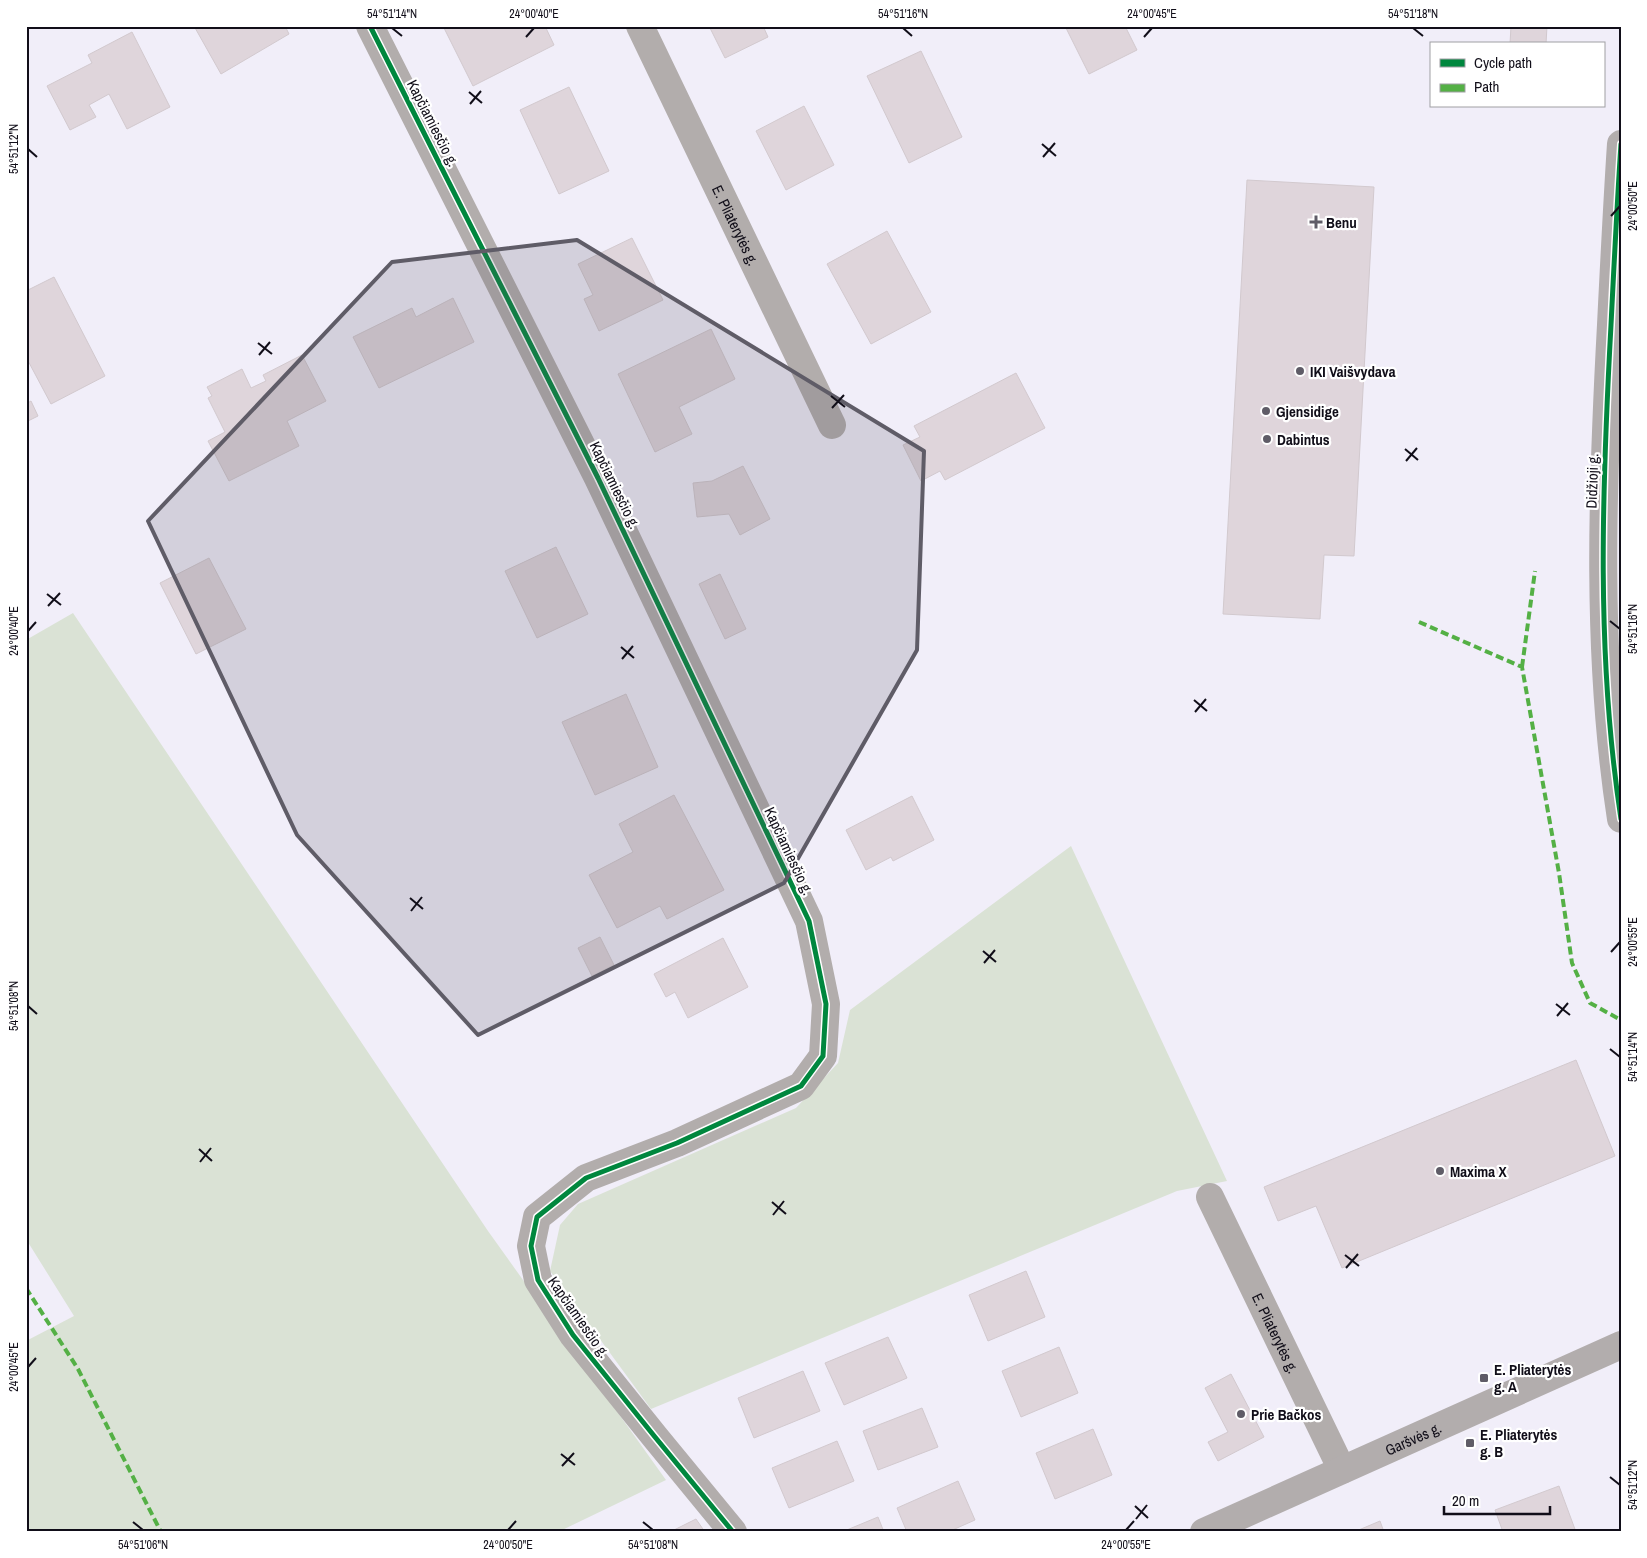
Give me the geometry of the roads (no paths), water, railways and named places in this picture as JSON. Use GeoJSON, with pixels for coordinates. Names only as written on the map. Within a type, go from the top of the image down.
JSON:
{"type":"FeatureCollection","features":[{"type":"Feature","properties":{"kind":"main road","name":"Didžioji g."},"geometry":{"type":"LineString","coordinates":[[1621,144],[1603,522],[1606,678],[1616,788],[1621,819]]}},
{"type":"Feature","properties":{"kind":"main road","name":"Garšvės g."},"geometry":{"type":"LineString","coordinates":[[1204,1532],[1621,1345]]}},
{"type":"Feature","properties":{"kind":"street","name":"Kapčiamiesčio g."},"geometry":{"type":"LineString","coordinates":[[370,26],[598,478],[809,921],[826,1004],[823,1056],[801,1086],[677,1144],[586,1178],[537,1217],[531,1246],[538,1280],[573,1335],[733,1532]]}},
{"type":"Feature","properties":{"kind":"street","name":"E. Pliaterytės g."},"geometry":{"type":"LineString","coordinates":[[640,26],[832,425]]}},
{"type":"Feature","properties":{"kind":"street","name":"E. Pliaterytės g."},"geometry":{"type":"LineString","coordinates":[[1210,1196],[1342,1470]]}},
{"type":"Feature","properties":{"kind":"place","name":"Benu"},"geometry":{"type":"Point","coordinates":[1316,222]}},
{"type":"Feature","properties":{"kind":"place","name":"IKI Vaišvydava"},"geometry":{"type":"Point","coordinates":[1300,371]}},
{"type":"Feature","properties":{"kind":"place","name":"Gjensidige"},"geometry":{"type":"Point","coordinates":[1266,411]}},
{"type":"Feature","properties":{"kind":"place","name":"Dabintus"},"geometry":{"type":"Point","coordinates":[1267,439]}},
{"type":"Feature","properties":{"kind":"place","name":"Maxima X"},"geometry":{"type":"Point","coordinates":[1440,1171]}},
{"type":"Feature","properties":{"kind":"place","name":"E. Pliaterytės g. A"},"geometry":{"type":"Point","coordinates":[1484,1378]}},
{"type":"Feature","properties":{"kind":"place","name":"Prie Bačkos"},"geometry":{"type":"Point","coordinates":[1241,1414]}},
{"type":"Feature","properties":{"kind":"place","name":"E. Pliaterytės g. B"},"geometry":{"type":"Point","coordinates":[1470,1443]}}]}
